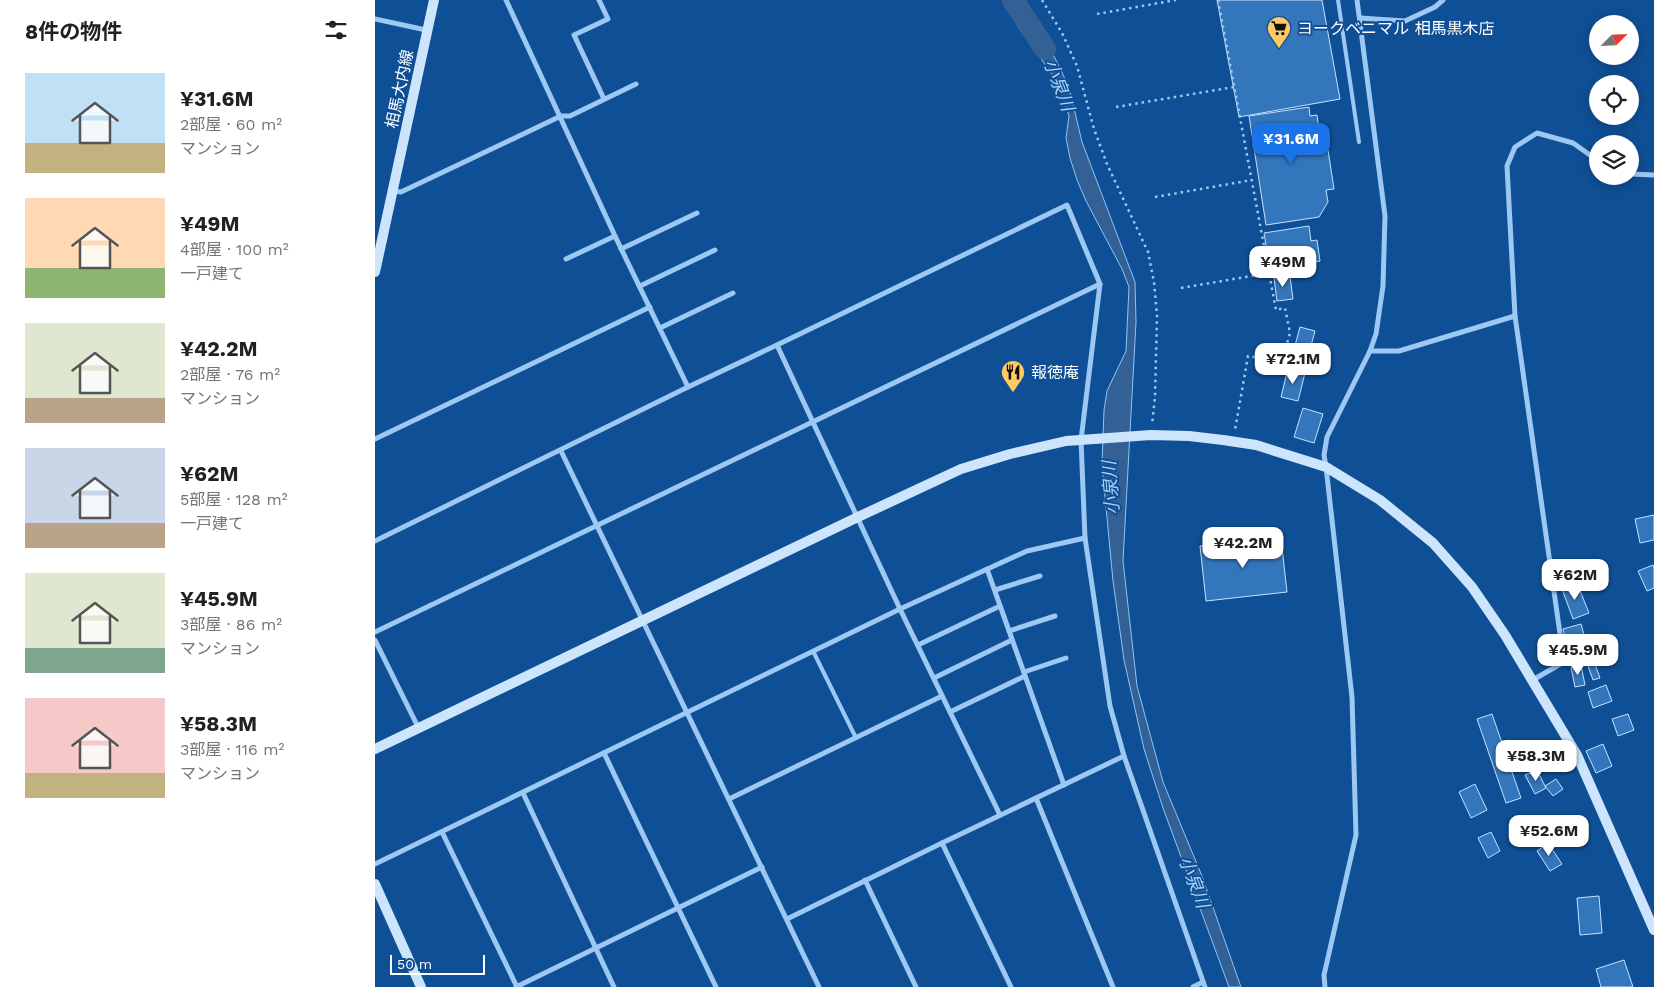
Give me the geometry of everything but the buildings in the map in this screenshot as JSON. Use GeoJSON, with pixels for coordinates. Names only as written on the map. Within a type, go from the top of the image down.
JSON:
{"type":"FeatureCollection","features":[{"type":"Feature","properties":{"kind":"street","name":"相馬大内線"},"geometry":{"type":"LineString","coordinates":[[375,272],[434,0]]}},
{"type":"Feature","properties":{"kind":"street"},"geometry":{"type":"LineString","coordinates":[[506,0],[621,249],[688,387]]}},
{"type":"Feature","properties":{"kind":"street"},"geometry":{"type":"LineString","coordinates":[[599,0],[608,19],[574,35],[604,99]]}},
{"type":"Feature","properties":{"kind":"street"},"geometry":{"type":"LineString","coordinates":[[1325,987],[1324,974],[1356,835],[1352,697],[1326,467],[1323,456],[1327,437],[1370,351],[1376,334],[1383,286],[1385,216],[1377,141],[1357,0]]}},
{"type":"Feature","properties":{"kind":"street"},"geometry":{"type":"LineString","coordinates":[[1359,18],[1405,21],[1435,7],[1443,0]]}},
{"type":"Feature","properties":{"kind":"street"},"geometry":{"type":"LineString","coordinates":[[375,20],[426,30]]}},
{"type":"Feature","properties":{"kind":"street"},"geometry":{"type":"LineString","coordinates":[[393,191],[401,192],[561,116],[571,116],[636,84]]}},
{"type":"Feature","properties":{"kind":"street"},"geometry":{"type":"LineString","coordinates":[[1531,681],[1564,662],[1515,316],[1507,166],[1515,147],[1537,133],[1573,143],[1589,154]]}},
{"type":"Feature","properties":{"kind":"street"},"geometry":{"type":"LineString","coordinates":[[1639,174],[1654,175]]}},
{"type":"Feature","properties":{"kind":"street"},"geometry":{"type":"LineString","coordinates":[[375,541],[688,387],[1067,205],[1100,284],[1081,440],[1085,538],[1110,706],[1124,756],[1204,985],[1193,987]]}},
{"type":"Feature","properties":{"kind":"street"},"geometry":{"type":"LineString","coordinates":[[621,249],[697,213]]}},
{"type":"Feature","properties":{"kind":"street"},"geometry":{"type":"LineString","coordinates":[[566,259],[615,236]]}},
{"type":"Feature","properties":{"kind":"street"},"geometry":{"type":"LineString","coordinates":[[640,286],[715,250]]}},
{"type":"Feature","properties":{"kind":"street"},"geometry":{"type":"LineString","coordinates":[[375,632],[813,420],[1100,284]]}},
{"type":"Feature","properties":{"kind":"street"},"geometry":{"type":"LineString","coordinates":[[660,328],[733,293]]}},
{"type":"Feature","properties":{"kind":"street"},"geometry":{"type":"LineString","coordinates":[[375,439],[650,307]]}},
{"type":"Feature","properties":{"kind":"street"},"geometry":{"type":"LineString","coordinates":[[1370,351],[1399,351],[1515,316]]}},
{"type":"Feature","properties":{"kind":"street"},"geometry":{"type":"LineString","coordinates":[[777,345],[900,609],[1000,815]]}},
{"type":"Feature","properties":{"kind":"street"},"geometry":{"type":"LineString","coordinates":[[375,748],[961,469],[1066,441],[1151,435],[1189,436],[1256,446],[1326,467],[1380,500],[1433,543],[1472,586],[1505,635],[1577,755],[1654,930]]}},
{"type":"Feature","properties":{"kind":"street"},"geometry":{"type":"LineString","coordinates":[[561,451],[819,987]]}},
{"type":"Feature","properties":{"kind":"street"},"geometry":{"type":"LineString","coordinates":[[375,864],[900,609],[987,569],[1027,551],[1085,538]]}},
{"type":"Feature","properties":{"kind":"street"},"geometry":{"type":"LineString","coordinates":[[987,569],[1064,785]]}},
{"type":"Feature","properties":{"kind":"street"},"geometry":{"type":"LineString","coordinates":[[995,590],[1041,576]]}},
{"type":"Feature","properties":{"kind":"street"},"geometry":{"type":"LineString","coordinates":[[918,645],[1000,606]]}},
{"type":"Feature","properties":{"kind":"street"},"geometry":{"type":"LineString","coordinates":[[1009,631],[1055,616]]}},
{"type":"Feature","properties":{"kind":"street"},"geometry":{"type":"LineString","coordinates":[[375,640],[418,727]]}},
{"type":"Feature","properties":{"kind":"street"},"geometry":{"type":"LineString","coordinates":[[933,678],[1013,640]]}},
{"type":"Feature","properties":{"kind":"street"},"geometry":{"type":"LineString","coordinates":[[950,712],[1025,674],[1066,658]]}},
{"type":"Feature","properties":{"kind":"street"},"geometry":{"type":"LineString","coordinates":[[729,799],[942,696]]}},
{"type":"Feature","properties":{"kind":"street"},"geometry":{"type":"LineString","coordinates":[[604,753],[716,987]]}},
{"type":"Feature","properties":{"kind":"street"},"geometry":{"type":"LineString","coordinates":[[787,919],[942,842],[1124,756]]}},
{"type":"Feature","properties":{"kind":"street"},"geometry":{"type":"LineString","coordinates":[[523,793],[614,987]]}},
{"type":"Feature","properties":{"kind":"street"},"geometry":{"type":"LineString","coordinates":[[1036,798],[1113,987]]}},
{"type":"Feature","properties":{"kind":"street"},"geometry":{"type":"LineString","coordinates":[[442,832],[517,987],[761,867]]}},
{"type":"Feature","properties":{"kind":"street"},"geometry":{"type":"LineString","coordinates":[[942,842],[1011,987]]}},
{"type":"Feature","properties":{"kind":"street"},"geometry":{"type":"LineString","coordinates":[[865,880],[916,987]]}},
{"type":"Feature","properties":{"kind":"street"},"geometry":{"type":"LineString","coordinates":[[375,884],[421,987]]}},
{"type":"Feature","properties":{"kind":"lane"},"geometry":{"type":"LineString","coordinates":[[1338,0],[1359,142]]}},
{"type":"Feature","properties":{"kind":"lane"},"geometry":{"type":"LineString","coordinates":[[813,651],[856,738]]}},
{"type":"Feature","properties":{"kind":"path"},"geometry":{"type":"LineString","coordinates":[[1042,0],[1062,33],[1077,66],[1094,129],[1107,164],[1148,252],[1154,282],[1157,314],[1155,398],[1151,435]]}},
{"type":"Feature","properties":{"kind":"path"},"geometry":{"type":"LineString","coordinates":[[1097,14],[1176,0]]}},
{"type":"Feature","properties":{"kind":"path"},"geometry":{"type":"LineString","coordinates":[[1218,0],[1276,310],[1285,308],[1290,333],[1281,364],[1248,356],[1235,430]]}},
{"type":"Feature","properties":{"kind":"path"},"geometry":{"type":"LineString","coordinates":[[1115,107],[1234,87]]}},
{"type":"Feature","properties":{"kind":"path"},"geometry":{"type":"LineString","coordinates":[[1155,197],[1252,180]]}},
{"type":"Feature","properties":{"kind":"path"},"geometry":{"type":"LineString","coordinates":[[1181,288],[1269,273]]}},
{"type":"Feature","properties":{"kind":"water"},"geometry":{"type":"Polygon","coordinates":[[[1037,21],[1069,87],[1082,142],[1135,282],[1136,322],[1123,561],[1137,686],[1163,782],[1202,876],[1241,987],[1229,987],[1163,808],[1144,749],[1124,660],[1113,581],[1102,465],[1104,410],[1107,391],[1126,351],[1129,287],[1122,269],[1077,180],[1066,138],[1069,116],[1062,95],[1052,74],[1018,27],[1037,21]]]}},
{"type":"Feature","properties":{"kind":"waterway","name":"小泉川"},"geometry":{"type":"LineString","coordinates":[[1013,0],[1045,49]]}},
{"type":"Feature","properties":{"kind":"place","name":"ヨークベニマル 相馬黒木店"},"geometry":{"type":"Point","coordinates":[1279,49]}},
{"type":"Feature","properties":{"kind":"place","name":"報徳庵"},"geometry":{"type":"Point","coordinates":[1013,393]}}]}
